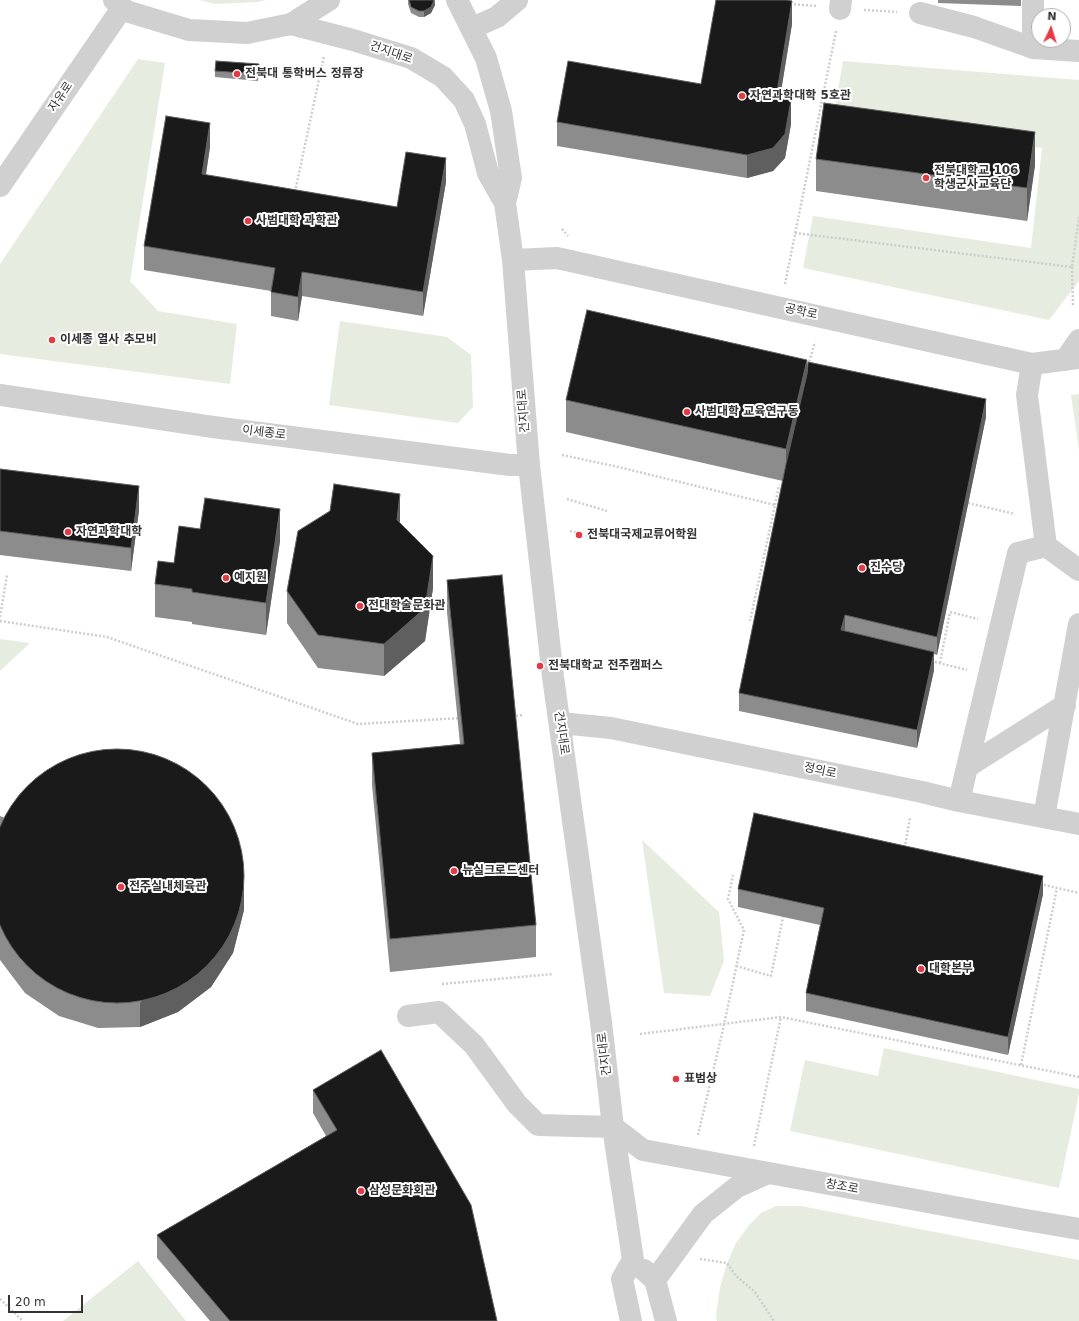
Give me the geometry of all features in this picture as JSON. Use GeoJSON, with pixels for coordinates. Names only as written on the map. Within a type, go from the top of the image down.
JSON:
{"type":"FeatureCollection","features":[{"type":"Feature","properties":{"kind":"lane"},"geometry":{"type":"LineString","coordinates":[[118,4],[126,11],[190,30],[247,33],[291,24],[329,0]]}},
{"type":"Feature","properties":{"kind":"lane","name":"건지대로"},"geometry":{"type":"LineString","coordinates":[[457,0],[486,58],[501,111],[511,178],[505,203],[513,260],[529,465],[553,678],[601,1022],[613,1127],[633,1260]]}},
{"type":"Feature","properties":{"kind":"lane"},"geometry":{"type":"LineString","coordinates":[[472,28],[497,17],[517,0]]}},
{"type":"Feature","properties":{"kind":"lane","name":"자유로"},"geometry":{"type":"LineString","coordinates":[[0,186],[118,4]]}},
{"type":"Feature","properties":{"kind":"lane"},"geometry":{"type":"LineString","coordinates":[[915,8],[1031,47]]}},
{"type":"Feature","properties":{"kind":"lane","name":"건지대로"},"geometry":{"type":"LineString","coordinates":[[291,24],[353,40],[411,58],[443,77],[464,100],[476,124],[488,173],[505,203]]}},
{"type":"Feature","properties":{"kind":"lane"},"geometry":{"type":"LineString","coordinates":[[1033,48],[1079,51]]}},
{"type":"Feature","properties":{"kind":"lane","name":"공학로"},"geometry":{"type":"LineString","coordinates":[[513,260],[557,258],[1032,364],[1072,359],[1079,340]]}},
{"type":"Feature","properties":{"kind":"lane"},"geometry":{"type":"LineString","coordinates":[[1032,364],[1027,395],[1046,546],[1079,570]]}},
{"type":"Feature","properties":{"kind":"lane","name":"이세종로"},"geometry":{"type":"LineString","coordinates":[[0,395],[213,427],[510,465],[529,465]]}},
{"type":"Feature","properties":{"kind":"lane"},"geometry":{"type":"LineString","coordinates":[[959,801],[1018,553],[1046,546]]}},
{"type":"Feature","properties":{"kind":"lane"},"geometry":{"type":"LineString","coordinates":[[1044,817],[1079,624]]}},
{"type":"Feature","properties":{"kind":"lane"},"geometry":{"type":"LineString","coordinates":[[967,767],[1065,705]]}},
{"type":"Feature","properties":{"kind":"lane","name":"정의로"},"geometry":{"type":"LineString","coordinates":[[560,723],[610,728],[914,790],[959,801],[1079,824]]}},
{"type":"Feature","properties":{"kind":"lane"},"geometry":{"type":"LineString","coordinates":[[408,1016],[439,1012],[474,1045],[517,1104],[538,1125],[613,1127]]}},
{"type":"Feature","properties":{"kind":"lane","name":"창조로"},"geometry":{"type":"LineString","coordinates":[[613,1127],[643,1150],[1079,1229]]}},
{"type":"Feature","properties":{"kind":"lane"},"geometry":{"type":"LineString","coordinates":[[655,1280],[703,1214],[737,1187],[768,1173]]}},
{"type":"Feature","properties":{"kind":"lane"},"geometry":{"type":"LineString","coordinates":[[631,1321],[622,1279],[633,1260],[655,1280],[666,1321]]}},
{"type":"Feature","properties":{"kind":"path"},"geometry":{"type":"LineString","coordinates":[[783,3],[841,4],[785,284]]}},
{"type":"Feature","properties":{"kind":"path"},"geometry":{"type":"LineString","coordinates":[[294,197],[324,55]]}},
{"type":"Feature","properties":{"kind":"path"},"geometry":{"type":"LineString","coordinates":[[1073,306],[1072,267],[1079,217]]}},
{"type":"Feature","properties":{"kind":"path"},"geometry":{"type":"LineString","coordinates":[[795,233],[1072,267]]}},
{"type":"Feature","properties":{"kind":"path"},"geometry":{"type":"LineString","coordinates":[[805,377],[815,342]]}},
{"type":"Feature","properties":{"kind":"path"},"geometry":{"type":"LineString","coordinates":[[562,455],[775,505]]}},
{"type":"Feature","properties":{"kind":"path"},"geometry":{"type":"LineString","coordinates":[[750,621],[779,485]]}},
{"type":"Feature","properties":{"kind":"path"},"geometry":{"type":"LineString","coordinates":[[567,499],[608,510]]}},
{"type":"Feature","properties":{"kind":"path"},"geometry":{"type":"LineString","coordinates":[[968,503],[1015,514]]}},
{"type":"Feature","properties":{"kind":"path"},"geometry":{"type":"LineString","coordinates":[[570,531],[600,539]]}},
{"type":"Feature","properties":{"kind":"path"},"geometry":{"type":"LineString","coordinates":[[0,617],[7,576]]}},
{"type":"Feature","properties":{"kind":"path"},"geometry":{"type":"LineString","coordinates":[[940,664],[950,612],[981,619]]}},
{"type":"Feature","properties":{"kind":"path"},"geometry":{"type":"LineString","coordinates":[[0,621],[107,637],[358,724],[465,718]]}},
{"type":"Feature","properties":{"kind":"path"},"geometry":{"type":"LineString","coordinates":[[925,660],[969,670]]}},
{"type":"Feature","properties":{"kind":"path"},"geometry":{"type":"LineString","coordinates":[[509,716],[524,715]]}},
{"type":"Feature","properties":{"kind":"path"},"geometry":{"type":"LineString","coordinates":[[904,852],[910,817]]}},
{"type":"Feature","properties":{"kind":"path"},"geometry":{"type":"LineString","coordinates":[[905,847],[913,848]]}},
{"type":"Feature","properties":{"kind":"path"},"geometry":{"type":"LineString","coordinates":[[698,1136],[744,930],[728,899],[733,875]]}},
{"type":"Feature","properties":{"kind":"path"},"geometry":{"type":"LineString","coordinates":[[1034,883],[1079,893]]}},
{"type":"Feature","properties":{"kind":"path"},"geometry":{"type":"LineString","coordinates":[[1021,1065],[1057,888]]}},
{"type":"Feature","properties":{"kind":"path"},"geometry":{"type":"LineString","coordinates":[[736,966],[771,976],[783,917]]}},
{"type":"Feature","properties":{"kind":"path"},"geometry":{"type":"LineString","coordinates":[[442,984],[553,974]]}},
{"type":"Feature","properties":{"kind":"path"},"geometry":{"type":"LineString","coordinates":[[753,1147],[781,1017]]}},
{"type":"Feature","properties":{"kind":"path"},"geometry":{"type":"LineString","coordinates":[[640,1034],[781,1017],[1079,1077]]}},
{"type":"Feature","properties":{"kind":"path"},"geometry":{"type":"LineString","coordinates":[[697,1259],[727,1263],[736,1276],[754,1291],[774,1321]]}},
{"type":"Feature","properties":{"kind":"path"},"geometry":{"type":"LineString","coordinates":[[0,1299],[23,1321]]}},
{"type":"Feature","properties":{"kind":"shaded area"},"geometry":{"type":"Polygon","coordinates":[[[199,0],[266,0],[258,2],[215,4],[199,0]]]}},
{"type":"Feature","properties":{"kind":"shaded area"},"geometry":{"type":"Polygon","coordinates":[[[138,59],[165,63],[130,281],[158,311],[237,324],[230,384],[0,354],[0,264],[138,59]]]}},
{"type":"Feature","properties":{"kind":"shaded area"},"geometry":{"type":"Polygon","coordinates":[[[843,61],[1079,80],[1079,281],[1049,320],[803,268],[813,216],[1031,248],[1042,148],[833,120],[843,61]]]}},
{"type":"Feature","properties":{"kind":"shaded area"},"geometry":{"type":"Polygon","coordinates":[[[340,321],[447,337],[471,355],[473,407],[458,423],[329,405],[340,321]]]}},
{"type":"Feature","properties":{"kind":"shaded area"},"geometry":{"type":"Polygon","coordinates":[[[1079,394],[1079,450],[1071,395],[1079,394]]]}},
{"type":"Feature","properties":{"kind":"shaded area"},"geometry":{"type":"Polygon","coordinates":[[[0,639],[30,643],[0,671],[0,639]]]}},
{"type":"Feature","properties":{"kind":"shaded area"},"geometry":{"type":"Polygon","coordinates":[[[642,840],[719,912],[724,961],[710,996],[664,993],[642,840]]]}},
{"type":"Feature","properties":{"kind":"shaded area"},"geometry":{"type":"Polygon","coordinates":[[[884,1048],[1079,1089],[1059,1188],[790,1131],[805,1060],[878,1076],[884,1048]]]}},
{"type":"Feature","properties":{"kind":"shaded area"},"geometry":{"type":"Polygon","coordinates":[[[776,1206],[801,1206],[1079,1260],[1079,1321],[717,1321],[716,1315],[720,1288],[727,1263],[736,1243],[750,1224],[761,1213],[776,1206]]]}},
{"type":"Feature","properties":{"kind":"shaded area"},"geometry":{"type":"Polygon","coordinates":[[[138,1261],[186,1321],[63,1321],[138,1261]]]}},
{"type":"Feature","properties":{"kind":"building"},"geometry":{"type":"Polygon","coordinates":[[[409,0],[434,0],[431,7],[424,11],[419,11],[411,7],[409,0]]]}},
{"type":"Feature","properties":{"kind":"building","name":"자연과학대학 5호관"},"geometry":{"type":"Polygon","coordinates":[[[716,0],[792,1],[776,98],[791,100],[785,134],[773,148],[747,155],[557,122],[568,61],[701,84],[716,0]]]}},
{"type":"Feature","properties":{"kind":"building"},"geometry":{"type":"Polygon","coordinates":[[[216,61],[259,64],[258,74],[215,71],[216,61]]]}},
{"type":"Feature","properties":{"kind":"building"},"geometry":{"type":"Polygon","coordinates":[[[824,103],[1035,132],[1027,188],[816,159],[824,103]]]}},
{"type":"Feature","properties":{"kind":"building","name":"사범대학 과학관"},"geometry":{"type":"Polygon","coordinates":[[[166,116],[210,123],[202,174],[397,207],[406,152],[446,158],[423,292],[302,272],[298,297],[271,292],[275,268],[144,246],[166,116]]]}},
{"type":"Feature","properties":{"kind":"building","name":"사범대학 교육연구동"},"geometry":{"type":"Polygon","coordinates":[[[587,310],[807,360],[786,449],[566,400],[587,310]]]}},
{"type":"Feature","properties":{"kind":"building","name":"진수당"},"geometry":{"type":"Polygon","coordinates":[[[808,362],[986,399],[937,637],[845,615],[841,630],[934,652],[917,730],[739,693],[786,464],[807,374],[808,362]]]}},
{"type":"Feature","properties":{"kind":"building","name":"자연과학대학"},"geometry":{"type":"Polygon","coordinates":[[[0,469],[139,486],[131,548],[0,531],[0,469]]]}},
{"type":"Feature","properties":{"kind":"building","name":"전대학술문화관"},"geometry":{"type":"Polygon","coordinates":[[[334,484],[400,494],[397,520],[433,556],[425,608],[384,644],[318,635],[287,591],[298,531],[330,511],[334,484]]]}},
{"type":"Feature","properties":{"kind":"building"},"geometry":{"type":"Polygon","coordinates":[[[205,498],[280,509],[266,603],[192,592],[192,589],[155,584],[158,561],[174,563],[179,526],[200,529],[205,498]]]}},
{"type":"Feature","properties":{"kind":"building","name":"뉴실크로드센터"},"geometry":{"type":"Polygon","coordinates":[[[502,575],[536,925],[390,939],[372,753],[464,744],[447,580],[502,575]]]}},
{"type":"Feature","properties":{"kind":"building","name":"전주실내체육관"},"geometry":{"type":"Polygon","coordinates":[[[105,749],[129,749],[154,754],[177,764],[188,770],[207,786],[223,805],[239,839],[244,864],[244,888],[239,913],[223,947],[207,966],[188,982],[154,998],[129,1003],[105,1003],[80,998],[57,988],[36,974],[19,957],[5,936],[-5,913],[-10,888],[-10,864],[-5,839],[5,816],[19,795],[36,778],[57,764],[80,754],[105,749]]]}},
{"type":"Feature","properties":{"kind":"building","name":"대학본부"},"geometry":{"type":"Polygon","coordinates":[[[754,813],[1043,876],[1008,1037],[806,993],[824,908],[738,889],[754,813]]]}},
{"type":"Feature","properties":{"kind":"building","name":"삼성문화회관"},"geometry":{"type":"Polygon","coordinates":[[[381,1050],[471,1205],[497,1321],[230,1321],[157,1235],[337,1130],[313,1090],[381,1050]]]}},
{"type":"Feature","properties":{"kind":"place","name":"전북대 통학버스 정류장"},"geometry":{"type":"Point","coordinates":[237,74]}},
{"type":"Feature","properties":{"kind":"place","name":"자연과학대학 5호관"},"geometry":{"type":"Point","coordinates":[742,96]}},
{"type":"Feature","properties":{"kind":"place","name":"전북대학교 106 학생군사교육단"},"geometry":{"type":"Point","coordinates":[926,178]}},
{"type":"Feature","properties":{"kind":"place","name":"사범대학 과학관"},"geometry":{"type":"Point","coordinates":[248,221]}},
{"type":"Feature","properties":{"kind":"place","name":"이세종 열사 추모비"},"geometry":{"type":"Point","coordinates":[52,340]}},
{"type":"Feature","properties":{"kind":"place","name":"사범대학 교육연구동"},"geometry":{"type":"Point","coordinates":[687,412]}},
{"type":"Feature","properties":{"kind":"place","name":"자연과학대학"},"geometry":{"type":"Point","coordinates":[68,532]}},
{"type":"Feature","properties":{"kind":"place","name":"전북대국제교류어학원"},"geometry":{"type":"Point","coordinates":[579,535]}},
{"type":"Feature","properties":{"kind":"place","name":"진수당"},"geometry":{"type":"Point","coordinates":[862,568]}},
{"type":"Feature","properties":{"kind":"place","name":"예지원"},"geometry":{"type":"Point","coordinates":[226,578]}},
{"type":"Feature","properties":{"kind":"place","name":"전대학술문화관"},"geometry":{"type":"Point","coordinates":[360,606]}},
{"type":"Feature","properties":{"kind":"place","name":"전북대학교 전주캠퍼스"},"geometry":{"type":"Point","coordinates":[540,666]}},
{"type":"Feature","properties":{"kind":"place","name":"뉴실크로드센터"},"geometry":{"type":"Point","coordinates":[454,871]}},
{"type":"Feature","properties":{"kind":"place","name":"전주실내체육관"},"geometry":{"type":"Point","coordinates":[121,887]}},
{"type":"Feature","properties":{"kind":"place","name":"대학본부"},"geometry":{"type":"Point","coordinates":[921,969]}},
{"type":"Feature","properties":{"kind":"place","name":"표범상"},"geometry":{"type":"Point","coordinates":[676,1079]}},
{"type":"Feature","properties":{"kind":"place","name":"삼성문화회관"},"geometry":{"type":"Point","coordinates":[361,1191]}}]}
